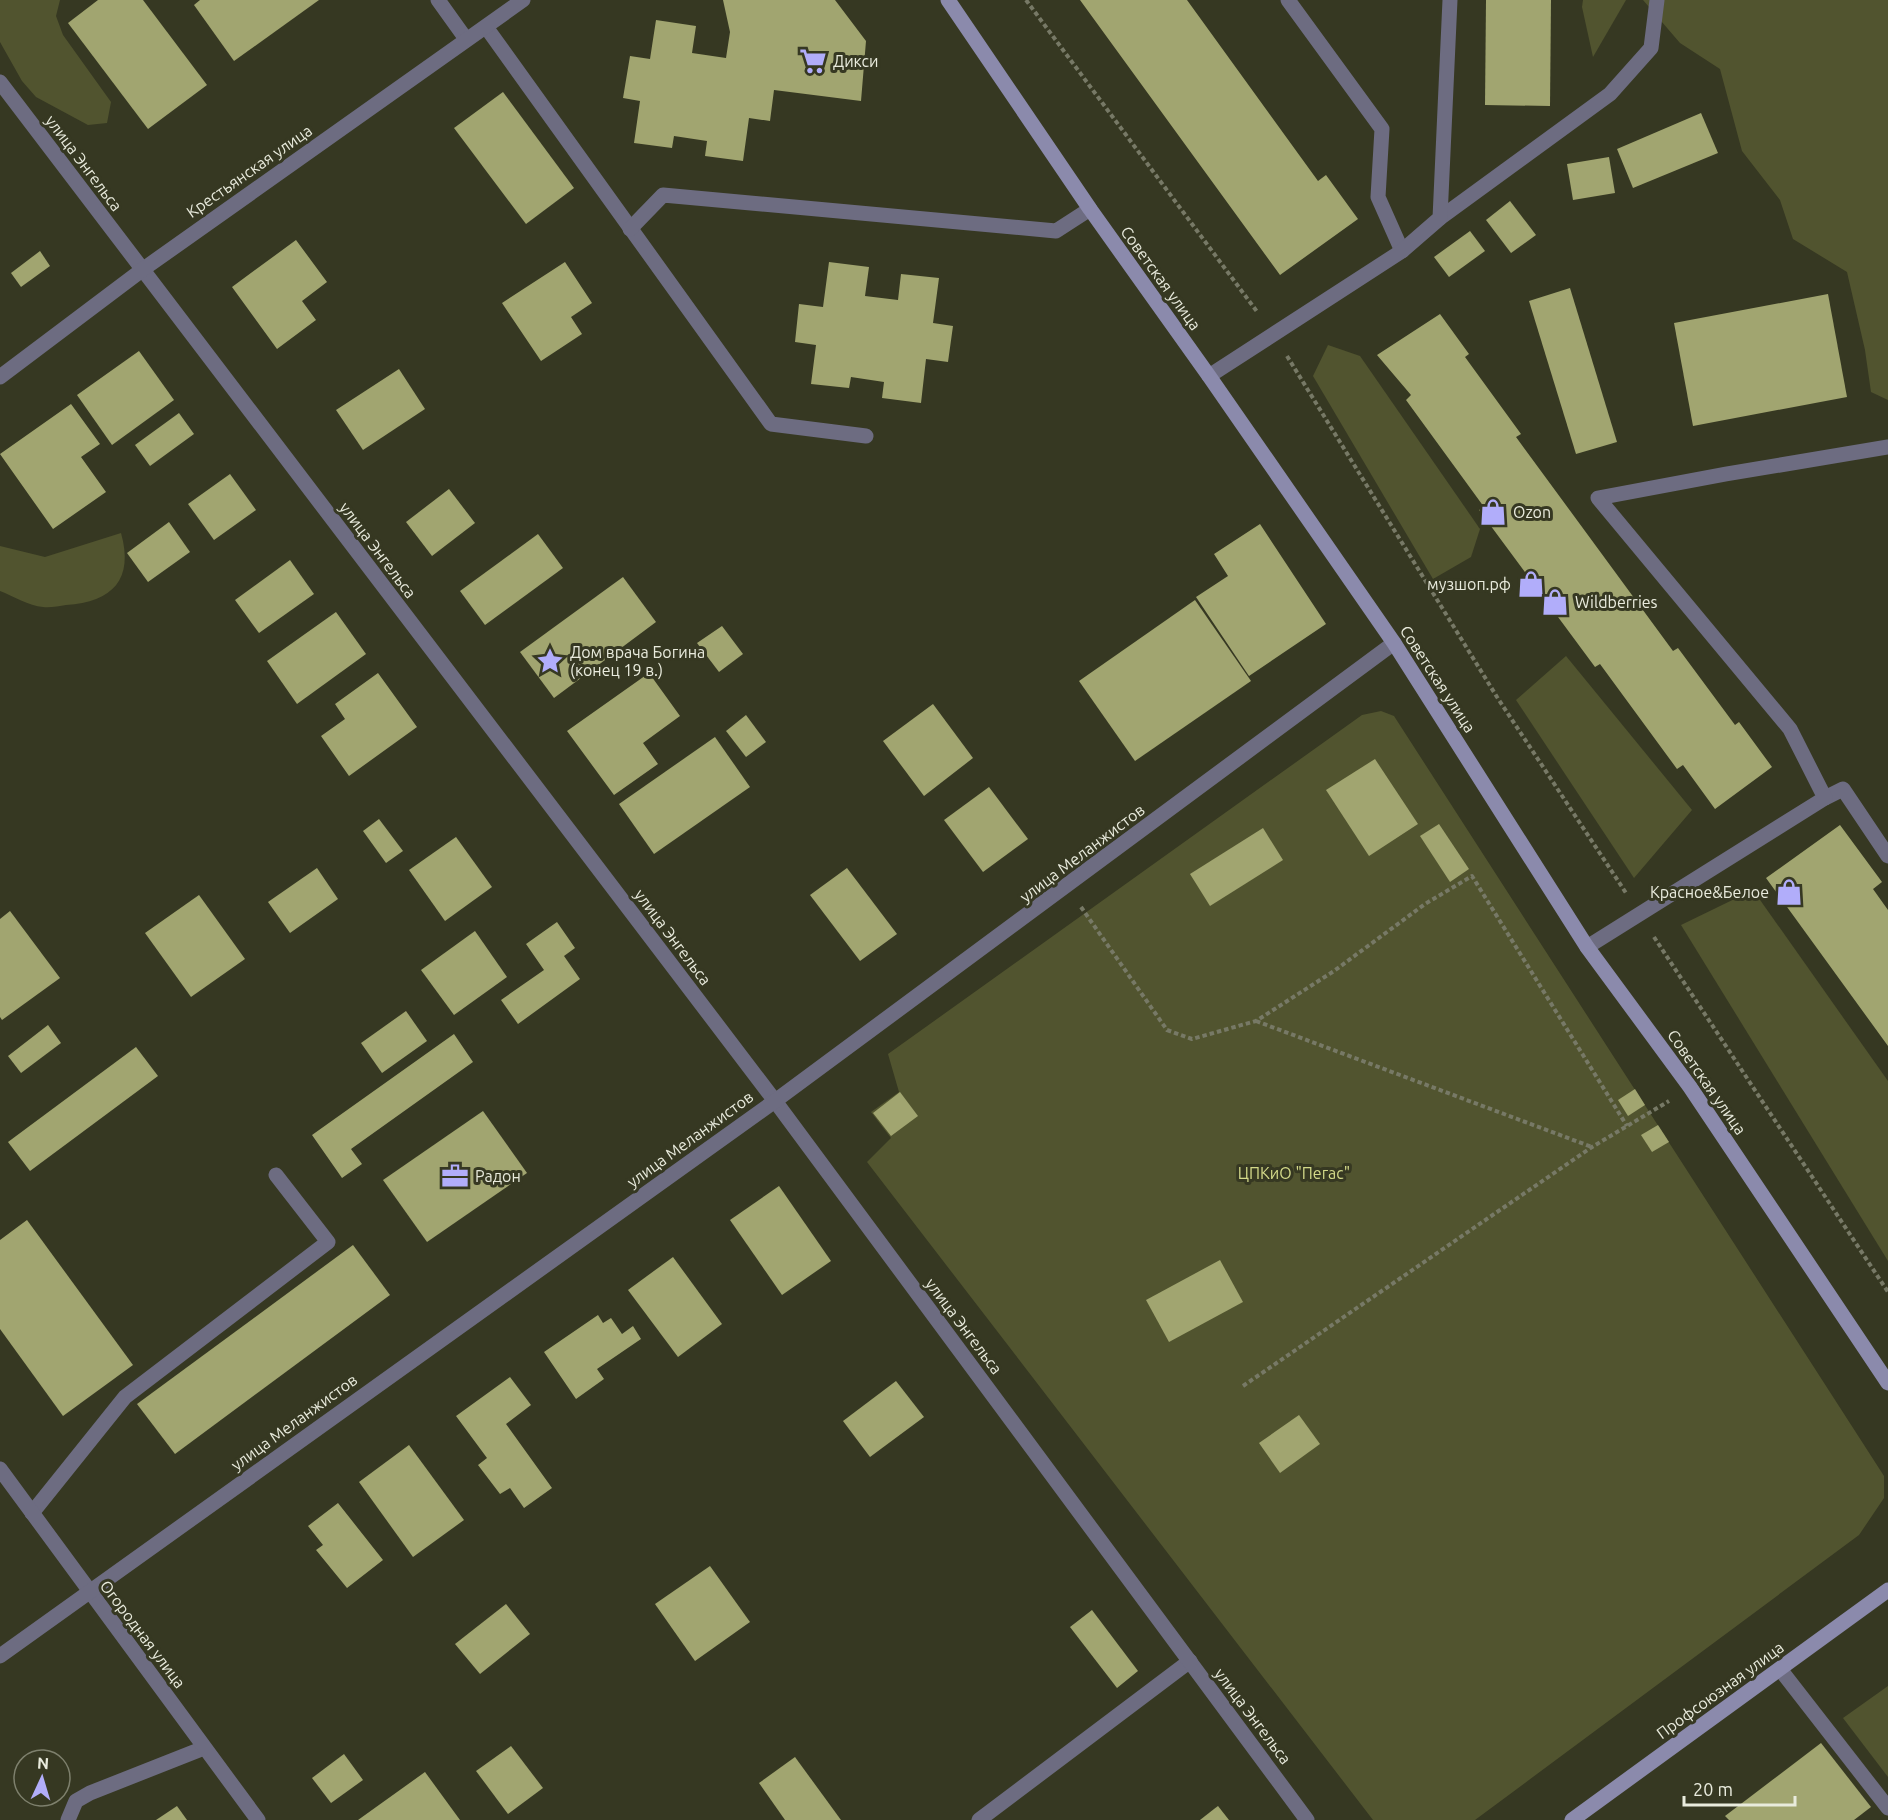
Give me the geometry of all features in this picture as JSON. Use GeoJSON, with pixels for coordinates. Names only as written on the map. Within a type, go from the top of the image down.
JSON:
{"type":"FeatureCollection","features":[{"type":"Feature","properties":{"kind":"main road","name":"Советская улица"},"geometry":{"type":"LineString","coordinates":[[948,0],[1090,209],[1394,643],[1587,946],[1690,1087],[1888,1383]]}},
{"type":"Feature","properties":{"kind":"main road","name":"Профсоюзная улица"},"geometry":{"type":"LineString","coordinates":[[1572,1820],[1888,1590]]}},
{"type":"Feature","properties":{"kind":"street"},"geometry":{"type":"LineString","coordinates":[[438,0],[466,39]]}},
{"type":"Feature","properties":{"kind":"street","name":"Крестьянская улица"},"geometry":{"type":"LineString","coordinates":[[0,377],[142,270],[523,0]]}},
{"type":"Feature","properties":{"kind":"street"},"geometry":{"type":"LineString","coordinates":[[1288,0],[1382,129],[1378,197],[1402,250]]}},
{"type":"Feature","properties":{"kind":"street"},"geometry":{"type":"LineString","coordinates":[[1440,218],[1450,0]]}},
{"type":"Feature","properties":{"kind":"street"},"geometry":{"type":"LineString","coordinates":[[1209,376],[1402,250],[1440,218],[1610,94],[1651,48],[1657,0]]}},
{"type":"Feature","properties":{"kind":"street"},"geometry":{"type":"LineString","coordinates":[[486,27],[771,424],[866,436]]}},
{"type":"Feature","properties":{"kind":"street","name":"улица Энгельса"},"geometry":{"type":"LineString","coordinates":[[0,82],[775,1101],[1307,1820]]}},
{"type":"Feature","properties":{"kind":"street"},"geometry":{"type":"LineString","coordinates":[[630,229],[663,195],[1056,231],[1090,209]]}},
{"type":"Feature","properties":{"kind":"street"},"geometry":{"type":"LineString","coordinates":[[1825,798],[1790,729],[1598,498],[1888,447]]}},
{"type":"Feature","properties":{"kind":"street","name":"улица Меланжистов"},"geometry":{"type":"LineString","coordinates":[[0,1656],[775,1101],[1394,643]]}},
{"type":"Feature","properties":{"kind":"street"},"geometry":{"type":"LineString","coordinates":[[1587,946],[1825,798],[1844,789],[1888,856]]}},
{"type":"Feature","properties":{"kind":"street"},"geometry":{"type":"LineString","coordinates":[[32,1513],[125,1397],[328,1242],[276,1175]]}},
{"type":"Feature","properties":{"kind":"street","name":"Огородная улица"},"geometry":{"type":"LineString","coordinates":[[0,1469],[258,1820]]}},
{"type":"Feature","properties":{"kind":"street"},"geometry":{"type":"LineString","coordinates":[[980,1820],[1190,1661]]}},
{"type":"Feature","properties":{"kind":"street"},"geometry":{"type":"LineString","coordinates":[[1779,1669],[1888,1808]]}},
{"type":"Feature","properties":{"kind":"street"},"geometry":{"type":"LineString","coordinates":[[68,1820],[76,1801],[90,1793],[204,1748]]}},
{"type":"Feature","properties":{"kind":"path"},"geometry":{"type":"LineString","coordinates":[[1026,0],[1274,334],[1497,696],[1888,1292]]}},
{"type":"Feature","properties":{"kind":"path"},"geometry":{"type":"LineString","coordinates":[[1066,887],[1167,1030],[1192,1039],[1256,1021],[1334,971],[1425,904],[1472,876],[1627,1126]]}},
{"type":"Feature","properties":{"kind":"path"},"geometry":{"type":"LineString","coordinates":[[1256,1021],[1593,1148]]}},
{"type":"Feature","properties":{"kind":"path"},"geometry":{"type":"LineString","coordinates":[[1243,1386],[1593,1148],[1690,1087]]}},
{"type":"Feature","properties":{"kind":"green space"},"geometry":{"type":"Polygon","coordinates":[[[0,0],[60,0],[56,16],[63,35],[111,102],[107,123],[88,125],[36,97],[22,81],[0,42],[0,0]]]}},
{"type":"Feature","properties":{"kind":"green space"},"geometry":{"type":"Polygon","coordinates":[[[1583,0],[1626,0],[1593,57],[1582,7],[1583,0]]]}},
{"type":"Feature","properties":{"kind":"green space"},"geometry":{"type":"Polygon","coordinates":[[[1643,0],[1888,0],[1888,400],[1871,392],[1865,350],[1847,272],[1793,239],[1780,200],[1742,151],[1720,69],[1680,43],[1643,0]]]}},
{"type":"Feature","properties":{"kind":"green space"},"geometry":{"type":"Polygon","coordinates":[[[1328,345],[1360,356],[1480,529],[1471,557],[1433,579],[1313,376],[1328,345]]]}},
{"type":"Feature","properties":{"kind":"green space"},"geometry":{"type":"Polygon","coordinates":[[[121,533],[124,549],[122,575],[116,585],[96,599],[46,607],[27,603],[0,591],[0,546],[45,557],[121,533]]]}},
{"type":"Feature","properties":{"kind":"green space"},"geometry":{"type":"Polygon","coordinates":[[[1566,656],[1692,810],[1634,878],[1516,700],[1566,656]]]}},
{"type":"Feature","properties":{"kind":"green space","name":"ЦПКиО \"Пегас\""},"geometry":{"type":"Polygon","coordinates":[[[1381,711],[1394,716],[1884,1476],[1884,1498],[1859,1535],[1475,1820],[1373,1820],[867,1162],[891,1138],[871,1112],[899,1092],[888,1054],[1362,715],[1381,711]]]}},
{"type":"Feature","properties":{"kind":"green space"},"geometry":{"type":"Polygon","coordinates":[[[1753,890],[1888,1081],[1888,1261],[1681,925],[1753,890]]]}},
{"type":"Feature","properties":{"kind":"green space"},"geometry":{"type":"Polygon","coordinates":[[[1888,1686],[1888,1777],[1843,1718],[1888,1686]]]}},
{"type":"Feature","properties":{"kind":"building"},"geometry":{"type":"Polygon","coordinates":[[[98,0],[143,0],[207,85],[148,129],[68,23],[98,0]]]}},
{"type":"Feature","properties":{"kind":"building"},"geometry":{"type":"Polygon","coordinates":[[[200,0],[319,0],[234,61],[194,5],[200,0]]]}},
{"type":"Feature","properties":{"kind":"building"},"geometry":{"type":"Polygon","coordinates":[[[723,0],[835,0],[866,41],[861,101],[774,90],[770,121],[749,118],[743,161],[705,156],[707,141],[674,136],[672,148],[634,143],[640,101],[623,98],[630,56],[650,59],[656,20],[696,26],[692,53],[726,58],[730,32],[723,0]]]}},
{"type":"Feature","properties":{"kind":"building"},"geometry":{"type":"Polygon","coordinates":[[[1080,0],[1187,0],[1318,181],[1326,175],[1358,219],[1280,275],[1080,0]]]}},
{"type":"Feature","properties":{"kind":"building"},"geometry":{"type":"Polygon","coordinates":[[[1486,0],[1551,0],[1550,106],[1485,105],[1486,0]]]}},
{"type":"Feature","properties":{"kind":"building"},"geometry":{"type":"Polygon","coordinates":[[[503,92],[574,188],[526,224],[454,128],[503,92]]]}},
{"type":"Feature","properties":{"kind":"building"},"geometry":{"type":"Polygon","coordinates":[[[1701,113],[1718,153],[1633,188],[1617,149],[1701,113]]]}},
{"type":"Feature","properties":{"kind":"building"},"geometry":{"type":"Polygon","coordinates":[[[1609,157],[1615,193],[1573,200],[1567,164],[1609,157]]]}},
{"type":"Feature","properties":{"kind":"building"},"geometry":{"type":"Polygon","coordinates":[[[1510,201],[1536,235],[1511,253],[1486,220],[1510,201]]]}},
{"type":"Feature","properties":{"kind":"building"},"geometry":{"type":"Polygon","coordinates":[[[1470,231],[1485,251],[1449,277],[1434,257],[1470,231]]]}},
{"type":"Feature","properties":{"kind":"building"},"geometry":{"type":"Polygon","coordinates":[[[296,240],[327,282],[302,301],[316,320],[277,349],[232,287],[296,240]]]}},
{"type":"Feature","properties":{"kind":"building"},"geometry":{"type":"Polygon","coordinates":[[[40,251],[50,266],[21,287],[11,273],[40,251]]]}},
{"type":"Feature","properties":{"kind":"building"},"geometry":{"type":"Polygon","coordinates":[[[565,262],[592,303],[571,317],[582,334],[541,361],[502,303],[565,262]]]}},
{"type":"Feature","properties":{"kind":"building"},"geometry":{"type":"Polygon","coordinates":[[[829,262],[869,267],[865,296],[898,300],[901,274],[939,278],[933,323],[953,326],[948,362],[926,359],[921,403],[882,398],[884,382],[851,377],[849,388],[811,384],[816,345],[795,342],[799,304],[823,307],[829,262]]]}},
{"type":"Feature","properties":{"kind":"building"},"geometry":{"type":"Polygon","coordinates":[[[1570,288],[1617,442],[1576,454],[1529,301],[1570,288]]]}},
{"type":"Feature","properties":{"kind":"building"},"geometry":{"type":"Polygon","coordinates":[[[1828,294],[1847,397],[1693,426],[1674,323],[1828,294]]]}},
{"type":"Feature","properties":{"kind":"building"},"geometry":{"type":"Polygon","coordinates":[[[1440,314],[1469,354],[1465,357],[1521,434],[1516,437],[1673,651],[1678,648],[1735,725],[1739,722],[1772,767],[1715,809],[1683,765],[1677,769],[1600,664],[1595,667],[1479,510],[1484,507],[1406,400],[1411,395],[1377,355],[1440,314]]]}},
{"type":"Feature","properties":{"kind":"building"},"geometry":{"type":"Polygon","coordinates":[[[139,351],[174,400],[112,445],[77,395],[139,351]]]}},
{"type":"Feature","properties":{"kind":"building"},"geometry":{"type":"Polygon","coordinates":[[[399,369],[425,409],[363,450],[336,410],[399,369]]]}},
{"type":"Feature","properties":{"kind":"building"},"geometry":{"type":"Polygon","coordinates":[[[71,404],[100,444],[81,457],[106,492],[53,529],[0,454],[71,404]]]}},
{"type":"Feature","properties":{"kind":"building"},"geometry":{"type":"Polygon","coordinates":[[[179,413],[194,434],[150,466],[135,445],[179,413]]]}},
{"type":"Feature","properties":{"kind":"building"},"geometry":{"type":"Polygon","coordinates":[[[230,474],[256,510],[214,540],[188,504],[230,474]]]}},
{"type":"Feature","properties":{"kind":"building"},"geometry":{"type":"Polygon","coordinates":[[[449,489],[475,523],[432,556],[406,522],[449,489]]]}},
{"type":"Feature","properties":{"kind":"building"},"geometry":{"type":"Polygon","coordinates":[[[169,522],[190,552],[148,582],[127,553],[169,522]]]}},
{"type":"Feature","properties":{"kind":"building"},"geometry":{"type":"Polygon","coordinates":[[[1260,524],[1326,624],[1249,676],[1196,597],[1228,576],[1214,554],[1260,524]]]}},
{"type":"Feature","properties":{"kind":"building"},"geometry":{"type":"Polygon","coordinates":[[[538,534],[563,568],[485,625],[460,591],[538,534]]]}},
{"type":"Feature","properties":{"kind":"building"},"geometry":{"type":"Polygon","coordinates":[[[290,560],[314,594],[259,633],[235,600],[290,560]]]}},
{"type":"Feature","properties":{"kind":"building"},"geometry":{"type":"Polygon","coordinates":[[[623,577],[656,622],[554,698],[520,652],[623,577]]]}},
{"type":"Feature","properties":{"kind":"building"},"geometry":{"type":"Polygon","coordinates":[[[1195,600],[1251,681],[1135,761],[1079,681],[1195,600]]]}},
{"type":"Feature","properties":{"kind":"building"},"geometry":{"type":"Polygon","coordinates":[[[336,612],[366,654],[297,704],[267,661],[336,612]]]}},
{"type":"Feature","properties":{"kind":"building"},"geometry":{"type":"Polygon","coordinates":[[[722,626],[743,654],[719,672],[697,643],[722,626]]]}},
{"type":"Feature","properties":{"kind":"building"},"geometry":{"type":"Polygon","coordinates":[[[378,673],[417,727],[349,776],[321,736],[345,719],[335,704],[378,673]]]}},
{"type":"Feature","properties":{"kind":"building"},"geometry":{"type":"Polygon","coordinates":[[[649,673],[680,716],[643,743],[658,764],[614,795],[567,731],[649,673]]]}},
{"type":"Feature","properties":{"kind":"building"},"geometry":{"type":"Polygon","coordinates":[[[933,704],[973,758],[924,796],[883,741],[933,704]]]}},
{"type":"Feature","properties":{"kind":"building"},"geometry":{"type":"Polygon","coordinates":[[[746,715],[766,742],[746,757],[726,731],[746,715]]]}},
{"type":"Feature","properties":{"kind":"building"},"geometry":{"type":"Polygon","coordinates":[[[715,737],[750,787],[654,854],[619,804],[715,737]]]}},
{"type":"Feature","properties":{"kind":"building"},"geometry":{"type":"Polygon","coordinates":[[[1375,759],[1418,824],[1369,856],[1326,790],[1375,759]]]}},
{"type":"Feature","properties":{"kind":"building"},"geometry":{"type":"Polygon","coordinates":[[[989,787],[1028,839],[983,872],[944,820],[989,787]]]}},
{"type":"Feature","properties":{"kind":"building"},"geometry":{"type":"Polygon","coordinates":[[[379,819],[403,851],[386,863],[363,831],[379,819]]]}},
{"type":"Feature","properties":{"kind":"building"},"geometry":{"type":"Polygon","coordinates":[[[1439,824],[1469,869],[1450,882],[1420,836],[1439,824]]]}},
{"type":"Feature","properties":{"kind":"building"},"geometry":{"type":"Polygon","coordinates":[[[1840,825],[1882,882],[1873,889],[1888,910],[1888,1046],[1766,878],[1840,825]]]}},
{"type":"Feature","properties":{"kind":"building"},"geometry":{"type":"Polygon","coordinates":[[[1263,828],[1283,860],[1210,906],[1190,874],[1263,828]]]}},
{"type":"Feature","properties":{"kind":"building"},"geometry":{"type":"Polygon","coordinates":[[[456,837],[492,887],[445,921],[409,870],[456,837]]]}},
{"type":"Feature","properties":{"kind":"building"},"geometry":{"type":"Polygon","coordinates":[[[317,868],[338,899],[290,933],[268,902],[317,868]]]}},
{"type":"Feature","properties":{"kind":"building"},"geometry":{"type":"Polygon","coordinates":[[[847,868],[897,934],[860,961],[810,895],[847,868]]]}},
{"type":"Feature","properties":{"kind":"building"},"geometry":{"type":"Polygon","coordinates":[[[199,895],[245,959],[191,997],[145,933],[199,895]]]}},
{"type":"Feature","properties":{"kind":"building"},"geometry":{"type":"Polygon","coordinates":[[[10,911],[60,978],[2,1020],[0,1017],[0,919],[10,911]]]}},
{"type":"Feature","properties":{"kind":"building"},"geometry":{"type":"Polygon","coordinates":[[[557,922],[575,948],[564,956],[580,979],[518,1024],[501,1000],[544,970],[526,944],[557,922]]]}},
{"type":"Feature","properties":{"kind":"building"},"geometry":{"type":"Polygon","coordinates":[[[475,931],[507,977],[454,1015],[421,970],[475,931]]]}},
{"type":"Feature","properties":{"kind":"building"},"geometry":{"type":"Polygon","coordinates":[[[406,1011],[427,1041],[382,1073],[361,1043],[406,1011]]]}},
{"type":"Feature","properties":{"kind":"building"},"geometry":{"type":"Polygon","coordinates":[[[48,1025],[61,1043],[21,1073],[8,1056],[48,1025]]]}},
{"type":"Feature","properties":{"kind":"building"},"geometry":{"type":"Polygon","coordinates":[[[454,1034],[473,1062],[351,1149],[362,1164],[342,1178],[312,1135],[454,1034]]]}},
{"type":"Feature","properties":{"kind":"building"},"geometry":{"type":"Polygon","coordinates":[[[136,1047],[158,1076],[30,1171],[8,1142],[136,1047]]]}},
{"type":"Feature","properties":{"kind":"building"},"geometry":{"type":"Polygon","coordinates":[[[1635,1089],[1645,1105],[1628,1116],[1618,1100],[1635,1089]]]}},
{"type":"Feature","properties":{"kind":"building"},"geometry":{"type":"Polygon","coordinates":[[[900,1092],[918,1116],[891,1136],[873,1113],[900,1092]]]}},
{"type":"Feature","properties":{"kind":"building","name":"Радон"},"geometry":{"type":"Polygon","coordinates":[[[483,1111],[527,1173],[427,1242],[383,1180],[483,1111]]]}},
{"type":"Feature","properties":{"kind":"building"},"geometry":{"type":"Polygon","coordinates":[[[1658,1125],[1669,1142],[1652,1152],[1641,1135],[1658,1125]]]}},
{"type":"Feature","properties":{"kind":"building"},"geometry":{"type":"Polygon","coordinates":[[[779,1186],[831,1261],[782,1295],[730,1220],[779,1186]]]}},
{"type":"Feature","properties":{"kind":"building"},"geometry":{"type":"Polygon","coordinates":[[[27,1220],[133,1365],[63,1416],[0,1329],[0,1240],[27,1220]]]}},
{"type":"Feature","properties":{"kind":"building"},"geometry":{"type":"Polygon","coordinates":[[[353,1245],[390,1295],[175,1454],[137,1404],[353,1245]]]}},
{"type":"Feature","properties":{"kind":"building"},"geometry":{"type":"Polygon","coordinates":[[[673,1257],[722,1324],[678,1357],[628,1290],[673,1257]]]}},
{"type":"Feature","properties":{"kind":"building"},"geometry":{"type":"Polygon","coordinates":[[[1220,1260],[1243,1302],[1169,1342],[1146,1300],[1220,1260]]]}},
{"type":"Feature","properties":{"kind":"building"},"geometry":{"type":"Polygon","coordinates":[[[598,1315],[603,1323],[611,1318],[622,1334],[633,1326],[641,1339],[597,1369],[604,1379],[576,1399],[544,1352],[598,1315]]]}},
{"type":"Feature","properties":{"kind":"building"},"geometry":{"type":"Polygon","coordinates":[[[510,1377],[531,1405],[506,1424],[552,1488],[524,1508],[510,1488],[500,1494],[478,1465],[487,1458],[456,1416],[510,1377]]]}},
{"type":"Feature","properties":{"kind":"building"},"geometry":{"type":"Polygon","coordinates":[[[896,1381],[924,1417],[870,1457],[843,1421],[896,1381]]]}},
{"type":"Feature","properties":{"kind":"building"},"geometry":{"type":"Polygon","coordinates":[[[1299,1415],[1320,1444],[1280,1473],[1259,1443],[1299,1415]]]}},
{"type":"Feature","properties":{"kind":"building"},"geometry":{"type":"Polygon","coordinates":[[[409,1445],[464,1520],[413,1557],[359,1482],[409,1445]]]}},
{"type":"Feature","properties":{"kind":"building"},"geometry":{"type":"Polygon","coordinates":[[[338,1503],[383,1560],[347,1588],[316,1550],[323,1545],[308,1526],[338,1503]]]}},
{"type":"Feature","properties":{"kind":"building"},"geometry":{"type":"Polygon","coordinates":[[[710,1566],[750,1622],[695,1661],[655,1604],[710,1566]]]}},
{"type":"Feature","properties":{"kind":"building"},"geometry":{"type":"Polygon","coordinates":[[[506,1604],[530,1634],[480,1674],[455,1644],[506,1604]]]}},
{"type":"Feature","properties":{"kind":"building"},"geometry":{"type":"Polygon","coordinates":[[[1092,1610],[1138,1671],[1117,1688],[1070,1627],[1092,1610]]]}},
{"type":"Feature","properties":{"kind":"building"},"geometry":{"type":"Polygon","coordinates":[[[1821,1743],[1871,1807],[1854,1820],[1729,1820],[1725,1816],[1821,1743]]]}},
{"type":"Feature","properties":{"kind":"building"},"geometry":{"type":"Polygon","coordinates":[[[511,1746],[543,1788],[508,1814],[476,1771],[511,1746]]]}},
{"type":"Feature","properties":{"kind":"building"},"geometry":{"type":"Polygon","coordinates":[[[344,1754],[363,1780],[331,1803],[312,1778],[344,1754]]]}},
{"type":"Feature","properties":{"kind":"building"},"geometry":{"type":"Polygon","coordinates":[[[795,1757],[841,1820],[785,1820],[759,1783],[795,1757]]]}},
{"type":"Feature","properties":{"kind":"building"},"geometry":{"type":"Polygon","coordinates":[[[425,1772],[460,1820],[358,1820],[425,1772]]]}},
{"type":"Feature","properties":{"kind":"building"},"geometry":{"type":"Polygon","coordinates":[[[177,1806],[187,1820],[156,1820],[177,1806]]]}},
{"type":"Feature","properties":{"kind":"building"},"geometry":{"type":"Polygon","coordinates":[[[1218,1806],[1229,1820],[1200,1820],[1214,1809],[1218,1806]]]}},
{"type":"Feature","properties":{"kind":"place","name":"Дикси"},"geometry":{"type":"Point","coordinates":[813,61]}},
{"type":"Feature","properties":{"kind":"place","name":"Ozon"},"geometry":{"type":"Point","coordinates":[1493,512]}},
{"type":"Feature","properties":{"kind":"place","name":"музшоп.рф"},"geometry":{"type":"Point","coordinates":[1531,584]}},
{"type":"Feature","properties":{"kind":"place","name":"Wildberries"},"geometry":{"type":"Point","coordinates":[1555,602]}},
{"type":"Feature","properties":{"kind":"place","name":"Дом врача Богина (конец 19 в.)"},"geometry":{"type":"Point","coordinates":[550,661]}},
{"type":"Feature","properties":{"kind":"place","name":"Красное&Белое"},"geometry":{"type":"Point","coordinates":[1789,892]}},
{"type":"Feature","properties":{"kind":"place","name":"Радон"},"geometry":{"type":"Point","coordinates":[455,1176]}}]}
